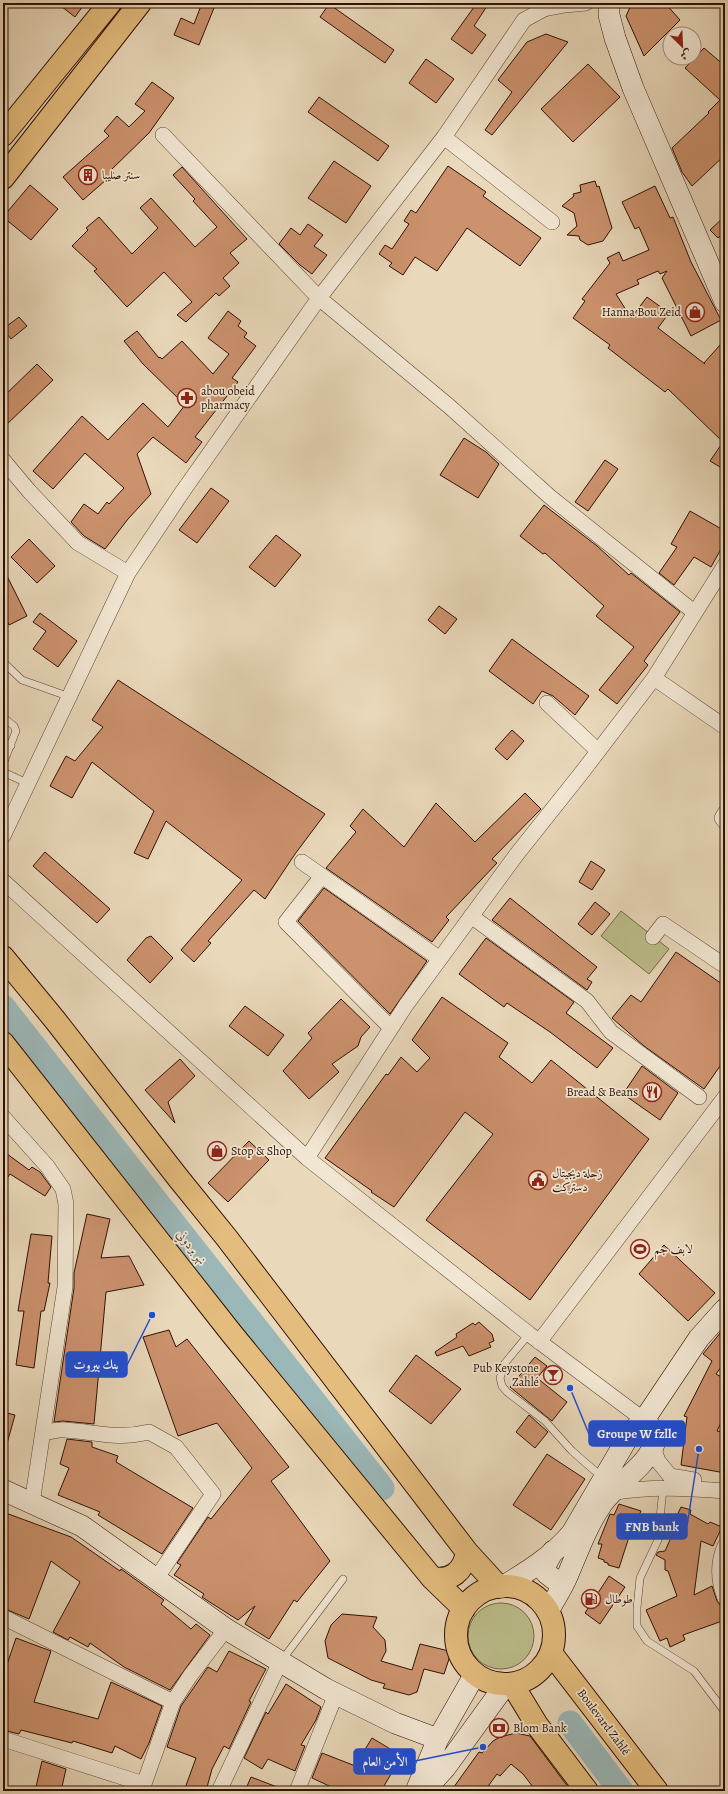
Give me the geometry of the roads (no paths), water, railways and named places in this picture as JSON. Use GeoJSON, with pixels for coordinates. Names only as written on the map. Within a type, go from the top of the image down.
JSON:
{"type":"FeatureCollection","features":[{"type":"Feature","properties":{"kind":"highway"},"geometry":{"type":"LineString","coordinates":[[3,135],[110,3]]}},
{"type":"Feature","properties":{"kind":"highway"},"geometry":{"type":"LineString","coordinates":[[3,178],[140,3]]}},
{"type":"Feature","properties":{"kind":"highway"},"geometry":{"type":"LineString","coordinates":[[3,957],[55,1020],[307,1340],[467,1552],[500,1587]]}},
{"type":"Feature","properties":{"kind":"highway"},"geometry":{"type":"LineString","coordinates":[[5,1048],[227,1328],[432,1578],[464,1609]]}},
{"type":"Feature","properties":{"kind":"highway"},"geometry":{"type":"LineString","coordinates":[[432,1578],[444,1579],[455,1575],[464,1565],[467,1552]]}},
{"type":"Feature","properties":{"kind":"highway"},"geometry":{"type":"LineString","coordinates":[[500,1587],[524,1588],[542,1602],[548,1611],[554,1632],[554,1642],[551,1653],[542,1668],[528,1678],[509,1684],[489,1682],[475,1674],[466,1665],[460,1655],[457,1644],[456,1632],[458,1620],[464,1609],[473,1598],[485,1591],[500,1587]]}},
{"type":"Feature","properties":{"kind":"highway","name":"Boulevard Zahlé"},"geometry":{"type":"LineString","coordinates":[[551,1653],[656,1791]]}},
{"type":"Feature","properties":{"kind":"highway"},"geometry":{"type":"LineString","coordinates":[[526,1708],[531,1694],[540,1683],[548,1678],[567,1674]]}},
{"type":"Feature","properties":{"kind":"highway"},"geometry":{"type":"LineString","coordinates":[[509,1684],[537,1725],[588,1791]]}},
{"type":"Feature","properties":{"kind":"main road"},"geometry":{"type":"LineString","coordinates":[[609,3],[609,15],[615,38],[633,88],[725,302]]}},
{"type":"Feature","properties":{"kind":"main road"},"geometry":{"type":"LineString","coordinates":[[548,1611],[565,1581],[606,1485],[631,1432],[644,1420],[699,1338],[725,1309]]}},
{"type":"Feature","properties":{"kind":"main road"},"geometry":{"type":"LineString","coordinates":[[500,1587],[553,1551],[572,1533],[606,1485],[633,1472],[653,1447],[654,1435],[652,1429],[644,1420]]}},
{"type":"Feature","properties":{"kind":"main road"},"geometry":{"type":"LineString","coordinates":[[3,1490],[82,1526],[226,1629],[280,1662],[336,1694],[395,1723],[438,1739]]}},
{"type":"Feature","properties":{"kind":"main road"},"geometry":{"type":"LineString","coordinates":[[553,1551],[545,1566],[546,1574],[558,1582],[565,1581]]}},
{"type":"Feature","properties":{"kind":"main road"},"geometry":{"type":"LineString","coordinates":[[416,1791],[438,1739],[475,1674]]}},
{"type":"Feature","properties":{"kind":"main road"},"geometry":{"type":"LineString","coordinates":[[424,1791],[444,1768],[509,1684]]}},
{"type":"Feature","properties":{"kind":"street"},"geometry":{"type":"LineString","coordinates":[[3,836],[128,573],[183,491],[319,298],[444,137],[524,20],[544,9],[586,3]]}},
{"type":"Feature","properties":{"kind":"street"},"geometry":{"type":"LineString","coordinates":[[163,135],[319,298],[450,407],[549,496],[694,612]]}},
{"type":"Feature","properties":{"kind":"street"},"geometry":{"type":"LineString","coordinates":[[444,137],[552,222]]}},
{"type":"Feature","properties":{"kind":"street"},"geometry":{"type":"LineString","coordinates":[[3,460],[29,491],[78,543],[128,573]]}},
{"type":"Feature","properties":{"kind":"street"},"geometry":{"type":"LineString","coordinates":[[307,1158],[391,1028],[471,916],[517,854],[654,678],[694,612],[725,565]]}},
{"type":"Feature","properties":{"kind":"street"},"geometry":{"type":"LineString","coordinates":[[654,678],[725,727]]}},
{"type":"Feature","properties":{"kind":"street"},"geometry":{"type":"LineString","coordinates":[[547,703],[598,751]]}},
{"type":"Feature","properties":{"kind":"street"},"geometry":{"type":"LineString","coordinates":[[725,813],[722,818],[725,822]]}},
{"type":"Feature","properties":{"kind":"street"},"geometry":{"type":"LineString","coordinates":[[302,862],[440,959]]}},
{"type":"Feature","properties":{"kind":"street"},"geometry":{"type":"LineString","coordinates":[[322,876],[286,922],[391,1028]]}},
{"type":"Feature","properties":{"kind":"street"},"geometry":{"type":"LineString","coordinates":[[3,881],[307,1158],[534,1338],[644,1420]]}},
{"type":"Feature","properties":{"kind":"street"},"geometry":{"type":"LineString","coordinates":[[471,916],[587,1001],[611,1032],[699,1097]]}},
{"type":"Feature","properties":{"kind":"street"},"geometry":{"type":"LineString","coordinates":[[653,937],[663,924],[725,966]]}},
{"type":"Feature","properties":{"kind":"street"},"geometry":{"type":"LineString","coordinates":[[534,1338],[725,1097]]}},
{"type":"Feature","properties":{"kind":"street"},"geometry":{"type":"LineString","coordinates":[[3,1117],[47,1166],[62,1189],[66,1204],[65,1287],[32,1503]]}},
{"type":"Feature","properties":{"kind":"street"},"geometry":{"type":"LineString","coordinates":[[43,1433],[63,1430],[108,1436],[134,1436],[149,1432],[176,1447],[213,1494],[156,1579]]}},
{"type":"Feature","properties":{"kind":"street"},"geometry":{"type":"LineString","coordinates":[[653,1447],[658,1461],[670,1476],[725,1482]]}},
{"type":"Feature","properties":{"kind":"street"},"geometry":{"type":"LineString","coordinates":[[661,1488],[663,1468]]}},
{"type":"Feature","properties":{"kind":"street"},"geometry":{"type":"LineString","coordinates":[[606,1485],[631,1489],[661,1488],[725,1491]]}},
{"type":"Feature","properties":{"kind":"street"},"geometry":{"type":"LineString","coordinates":[[725,1546],[718,1572],[725,1598]]}},
{"type":"Feature","properties":{"kind":"street"},"geometry":{"type":"LineString","coordinates":[[3,1617],[173,1702]]}},
{"type":"Feature","properties":{"kind":"street"},"geometry":{"type":"LineString","coordinates":[[3,1739],[143,1787],[173,1702],[190,1676],[226,1629]]}},
{"type":"Feature","properties":{"kind":"street"},"geometry":{"type":"LineString","coordinates":[[219,1791],[280,1662]]}},
{"type":"Feature","properties":{"kind":"street"},"geometry":{"type":"LineString","coordinates":[[297,1791],[336,1694]]}},
{"type":"Feature","properties":{"kind":"lane"},"geometry":{"type":"LineString","coordinates":[[3,662],[22,680],[44,690],[70,697]]}},
{"type":"Feature","properties":{"kind":"lane"},"geometry":{"type":"LineString","coordinates":[[3,717],[14,726],[16,731],[3,764]]}},
{"type":"Feature","properties":{"kind":"lane"},"geometry":{"type":"LineString","coordinates":[[3,741],[11,746]]}},
{"type":"Feature","properties":{"kind":"lane"},"geometry":{"type":"LineString","coordinates":[[3,772],[27,783]]}},
{"type":"Feature","properties":{"kind":"lane"},"geometry":{"type":"LineString","coordinates":[[534,1338],[505,1363],[500,1378],[502,1386],[507,1392],[545,1421],[606,1485]]}},
{"type":"Feature","properties":{"kind":"lane"},"geometry":{"type":"LineString","coordinates":[[661,1488],[658,1540],[640,1578],[637,1626],[647,1641],[694,1671],[725,1712]]}},
{"type":"Feature","properties":{"kind":"lane"},"geometry":{"type":"LineString","coordinates":[[280,1662],[343,1579]]}},
{"type":"Feature","properties":{"kind":"waterway","name":"نهر بردوني"},"geometry":{"type":"LineString","coordinates":[[3,1007],[382,1488]]}},
{"type":"Feature","properties":{"kind":"waterway","name":"نهر بردوني"},"geometry":{"type":"LineString","coordinates":[[570,1723],[621,1791]]}},
{"type":"Feature","properties":{"kind":"place","name":"سنتر صليبا"},"geometry":{"type":"Point","coordinates":[88,175]}},
{"type":"Feature","properties":{"kind":"place","name":"Hanna Bou Zeid"},"geometry":{"type":"Point","coordinates":[695,312]}},
{"type":"Feature","properties":{"kind":"place","name":"abou obeid pharmacy"},"geometry":{"type":"Point","coordinates":[187,398]}},
{"type":"Feature","properties":{"kind":"place","name":"Bread & Beans"},"geometry":{"type":"Point","coordinates":[652,1092]}},
{"type":"Feature","properties":{"kind":"place","name":"Stop & Shop"},"geometry":{"type":"Point","coordinates":[217,1151]}},
{"type":"Feature","properties":{"kind":"place","name":"زحلة ديجيتال دستركت"},"geometry":{"type":"Point","coordinates":[538,1180]}},
{"type":"Feature","properties":{"kind":"place","name":"لابف جم"},"geometry":{"type":"Point","coordinates":[640,1249]}},
{"type":"Feature","properties":{"kind":"place","name":"بنك بيروت"},"geometry":{"type":"Point","coordinates":[152,1315]}},
{"type":"Feature","properties":{"kind":"place","name":"Pub Keystone Zahlé"},"geometry":{"type":"Point","coordinates":[553,1375]}},
{"type":"Feature","properties":{"kind":"place","name":"Groupe W fzllc"},"geometry":{"type":"Point","coordinates":[570,1388]}},
{"type":"Feature","properties":{"kind":"place","name":"FNB bank"},"geometry":{"type":"Point","coordinates":[699,1449]}},
{"type":"Feature","properties":{"kind":"place","name":"طوطال"},"geometry":{"type":"Point","coordinates":[591,1599]}},
{"type":"Feature","properties":{"kind":"place","name":"Blom Bank"},"geometry":{"type":"Point","coordinates":[499,1728]}},
{"type":"Feature","properties":{"kind":"place","name":"الأمن العام"},"geometry":{"type":"Point","coordinates":[483,1747]}}]}
